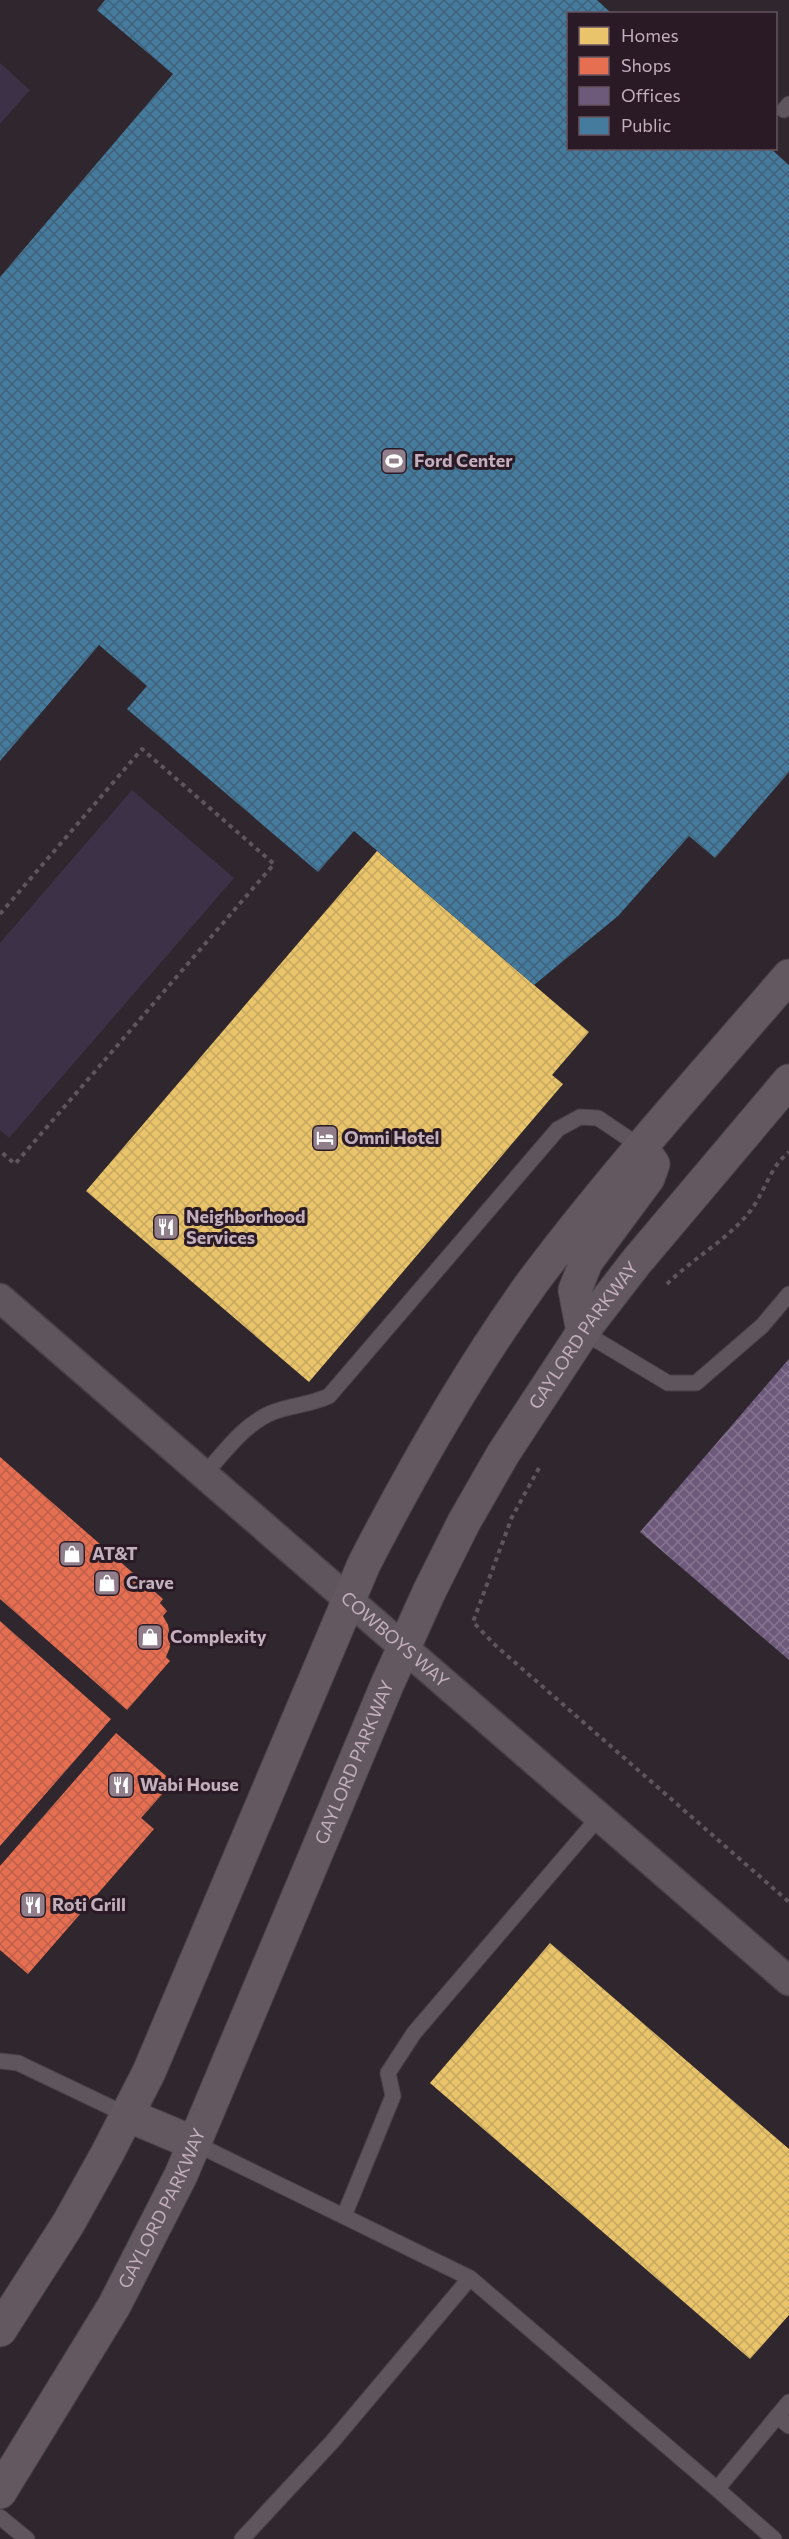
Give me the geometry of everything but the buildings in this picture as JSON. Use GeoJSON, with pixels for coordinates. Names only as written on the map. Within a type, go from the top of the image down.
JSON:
{"type":"FeatureCollection","features":[{"type":"Feature","properties":{"kind":"street"},"geometry":{"type":"LineString","coordinates":[[0,2330],[68,2224],[127,2115],[171,2020],[349,1600],[402,1492],[442,1421],[485,1352],[553,1257],[641,1147],[789,976]]}},
{"type":"Feature","properties":{"kind":"street","name":"GAYLORD PARKWAY"},"geometry":{"type":"LineString","coordinates":[[0,2492],[114,2306],[148,2241],[194,2143],[404,1648],[464,1522],[503,1454],[584,1332],[637,1261],[789,1081]]}},
{"type":"Feature","properties":{"kind":"street"},"geometry":{"type":"LineString","coordinates":[[584,1332],[575,1290],[586,1262],[648,1178],[653,1164],[641,1147]]}},
{"type":"Feature","properties":{"kind":"street","name":"COWBOYS WAY"},"geometry":{"type":"LineString","coordinates":[[0,1298],[789,1981]]}},
{"type":"Feature","properties":{"kind":"street"},"geometry":{"type":"LineString","coordinates":[[127,2115],[194,2143]]}},
{"type":"Feature","properties":{"kind":"lane"},"geometry":{"type":"LineString","coordinates":[[203,1476],[246,1428],[271,1413],[313,1404],[329,1396],[558,1129],[580,1117],[598,1119],[641,1147]]}},
{"type":"Feature","properties":{"kind":"lane"},"geometry":{"type":"LineString","coordinates":[[584,1332],[668,1383],[696,1383],[762,1326],[789,1294]]}},
{"type":"Feature","properties":{"kind":"lane"},"geometry":{"type":"LineString","coordinates":[[344,2216],[393,2096],[388,2073],[414,2033],[599,1817]]}},
{"type":"Feature","properties":{"kind":"lane"},"geometry":{"type":"LineString","coordinates":[[0,2061],[18,2063],[127,2115]]}},
{"type":"Feature","properties":{"kind":"lane"},"geometry":{"type":"LineString","coordinates":[[194,2143],[470,2278],[774,2539]]}},
{"type":"Feature","properties":{"kind":"lane"},"geometry":{"type":"LineString","coordinates":[[242,2539],[332,2442],[470,2278]]}},
{"type":"Feature","properties":{"kind":"lane"},"geometry":{"type":"LineString","coordinates":[[717,2489],[783,2421],[789,2402]]}},
{"type":"Feature","properties":{"kind":"lane"},"geometry":{"type":"LineString","coordinates":[[0,2517],[27,2539]]}},
{"type":"Feature","properties":{"kind":"path"},"geometry":{"type":"LineString","coordinates":[[0,914],[142,749],[274,864],[15,1164],[0,1151]]}},
{"type":"Feature","properties":{"kind":"path"},"geometry":{"type":"LineString","coordinates":[[662,1289],[679,1272],[728,1235],[752,1209],[778,1161],[789,1152]]}},
{"type":"Feature","properties":{"kind":"path"},"geometry":{"type":"LineString","coordinates":[[545,1458],[512,1517],[473,1622],[495,1645],[789,1902]]}},
{"type":"Feature","properties":{"kind":"shaded area"},"geometry":{"type":"Polygon","coordinates":[[[0,63],[30,90],[0,124],[0,63]]]}},
{"type":"Feature","properties":{"kind":"shaded area"},"geometry":{"type":"Polygon","coordinates":[[[132,790],[234,878],[9,1138],[0,1130],[0,943],[132,790]]]}},
{"type":"Feature","properties":{"kind":"place","name":"Ford Center"},"geometry":{"type":"Point","coordinates":[394,461]}},
{"type":"Feature","properties":{"kind":"place","name":"Omni Hotel"},"geometry":{"type":"Point","coordinates":[325,1138]}},
{"type":"Feature","properties":{"kind":"place","name":"Neighborhood Services"},"geometry":{"type":"Point","coordinates":[166,1227]}},
{"type":"Feature","properties":{"kind":"place","name":"AT&T"},"geometry":{"type":"Point","coordinates":[72,1554]}},
{"type":"Feature","properties":{"kind":"place","name":"Crave"},"geometry":{"type":"Point","coordinates":[107,1583]}},
{"type":"Feature","properties":{"kind":"place","name":"Complexity"},"geometry":{"type":"Point","coordinates":[150,1637]}},
{"type":"Feature","properties":{"kind":"place","name":"Wabi House"},"geometry":{"type":"Point","coordinates":[121,1785]}},
{"type":"Feature","properties":{"kind":"place","name":"Roti Grill"},"geometry":{"type":"Point","coordinates":[33,1905]}}]}
